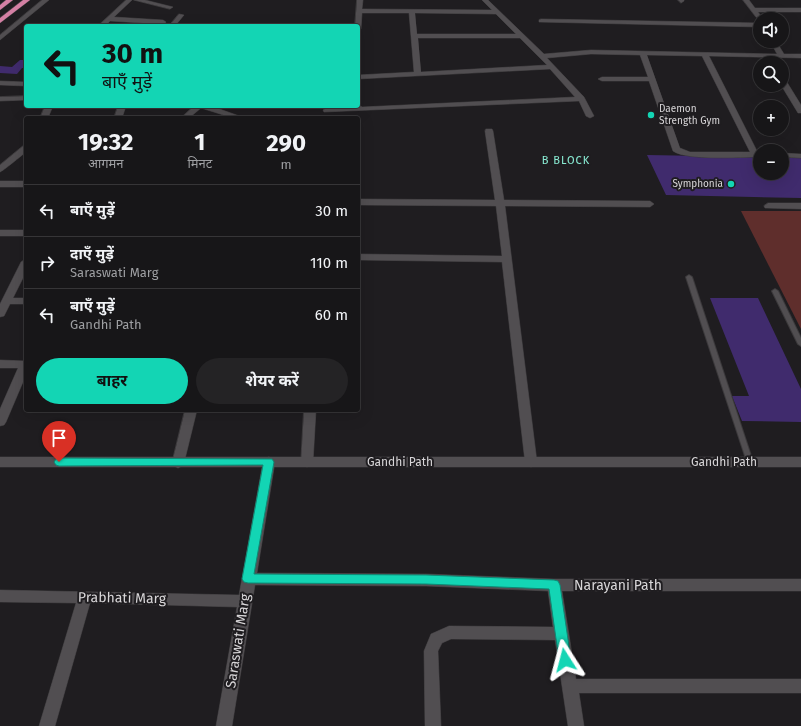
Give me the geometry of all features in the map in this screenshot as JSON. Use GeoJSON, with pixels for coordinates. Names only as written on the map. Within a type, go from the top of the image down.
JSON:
{"type":"FeatureCollection","features":[{"type":"Feature","properties":{"kind":"highway"},"geometry":{"type":"LineString","coordinates":[[0,8],[10,0]]}},
{"type":"Feature","properties":{"kind":"highway"},"geometry":{"type":"LineString","coordinates":[[0,21],[27,0]]}},
{"type":"Feature","properties":{"kind":"street"},"geometry":{"type":"LineString","coordinates":[[0,38],[46,0]]}},
{"type":"Feature","properties":{"kind":"street"},"geometry":{"type":"LineString","coordinates":[[103,24],[129,0]]}},
{"type":"Feature","properties":{"kind":"street"},"geometry":{"type":"LineString","coordinates":[[138,0],[170,7]]}},
{"type":"Feature","properties":{"kind":"street"},"geometry":{"type":"LineString","coordinates":[[358,24],[360,0]]}},
{"type":"Feature","properties":{"kind":"street"},"geometry":{"type":"LineString","coordinates":[[485,0],[542,56],[581,99],[590,116]]}},
{"type":"Feature","properties":{"kind":"street"},"geometry":{"type":"LineString","coordinates":[[746,0],[753,10],[801,10]]}},
{"type":"Feature","properties":{"kind":"street"},"geometry":{"type":"LineString","coordinates":[[359,11],[498,12]]}},
{"type":"Feature","properties":{"kind":"street"},"geometry":{"type":"LineString","coordinates":[[412,12],[418,74]]}},
{"type":"Feature","properties":{"kind":"street"},"geometry":{"type":"LineString","coordinates":[[174,24],[181,15]]}},
{"type":"Feature","properties":{"kind":"street"},"geometry":{"type":"LineString","coordinates":[[108,19],[163,22],[162,24]]}},
{"type":"Feature","properties":{"kind":"street"},"geometry":{"type":"LineString","coordinates":[[541,21],[753,25]]}},
{"type":"Feature","properties":{"kind":"street"},"geometry":{"type":"LineString","coordinates":[[415,36],[521,36]]}},
{"type":"Feature","properties":{"kind":"street"},"geometry":{"type":"LineString","coordinates":[[777,48],[782,56]]}},
{"type":"Feature","properties":{"kind":"street"},"geometry":{"type":"LineString","coordinates":[[542,56],[591,52],[782,56]]}},
{"type":"Feature","properties":{"kind":"street"},"geometry":{"type":"LineString","coordinates":[[643,53],[676,149],[680,152],[753,155]]}},
{"type":"Feature","properties":{"kind":"street"},"geometry":{"type":"LineString","coordinates":[[704,54],[753,147]]}},
{"type":"Feature","properties":{"kind":"street"},"geometry":{"type":"LineString","coordinates":[[789,56],[801,56]]}},
{"type":"Feature","properties":{"kind":"street"},"geometry":{"type":"LineString","coordinates":[[360,77],[552,67]]}},
{"type":"Feature","properties":{"kind":"street"},"geometry":{"type":"LineString","coordinates":[[602,80],[652,79]]}},
{"type":"Feature","properties":{"kind":"street"},"geometry":{"type":"LineString","coordinates":[[0,83],[24,84]]}},
{"type":"Feature","properties":{"kind":"street"},"geometry":{"type":"LineString","coordinates":[[789,91],[801,111]]}},
{"type":"Feature","properties":{"kind":"street"},"geometry":{"type":"LineString","coordinates":[[0,99],[24,98]]}},
{"type":"Feature","properties":{"kind":"street"},"geometry":{"type":"LineString","coordinates":[[360,108],[581,99]]}},
{"type":"Feature","properties":{"kind":"street"},"geometry":{"type":"LineString","coordinates":[[187,116],[196,108]]}},
{"type":"Feature","properties":{"kind":"street"},"geometry":{"type":"LineString","coordinates":[[209,108],[235,116]]}},
{"type":"Feature","properties":{"kind":"street"},"geometry":{"type":"LineString","coordinates":[[327,110],[342,108]]}},
{"type":"Feature","properties":{"kind":"street"},"geometry":{"type":"LineString","coordinates":[[489,131],[500,203],[531,462]]}},
{"type":"Feature","properties":{"kind":"street"},"geometry":{"type":"LineString","coordinates":[[0,170],[6,163],[24,150]]}},
{"type":"Feature","properties":{"kind":"street"},"geometry":{"type":"LineString","coordinates":[[789,156],[801,156]]}},
{"type":"Feature","properties":{"kind":"street"},"geometry":{"type":"LineString","coordinates":[[0,184],[24,184]]}},
{"type":"Feature","properties":{"kind":"street"},"geometry":{"type":"LineString","coordinates":[[360,202],[650,204]]}},
{"type":"Feature","properties":{"kind":"street"},"geometry":{"type":"LineString","coordinates":[[768,206],[801,206]]}},
{"type":"Feature","properties":{"kind":"street"},"geometry":{"type":"LineString","coordinates":[[0,233],[24,233]]}},
{"type":"Feature","properties":{"kind":"street"},"geometry":{"type":"LineString","coordinates":[[360,257],[506,259]]}},
{"type":"Feature","properties":{"kind":"street"},"geometry":{"type":"LineString","coordinates":[[0,314],[6,297],[24,266]]}},
{"type":"Feature","properties":{"kind":"street"},"geometry":{"type":"LineString","coordinates":[[6,297],[24,301]]}},
{"type":"Feature","properties":{"kind":"street"},"geometry":{"type":"LineString","coordinates":[[0,364],[24,365]]}},
{"type":"Feature","properties":{"kind":"street"},"geometry":{"type":"LineString","coordinates":[[0,422],[24,369]]}},
{"type":"Feature","properties":{"kind":"street"},"geometry":{"type":"LineString","coordinates":[[178,463],[191,412]]}},
{"type":"Feature","properties":{"kind":"street"},"geometry":{"type":"LineString","coordinates":[[307,462],[310,412]]}},
{"type":"Feature","properties":{"kind":"street","name":"Gandhi Path"},"geometry":{"type":"LineString","coordinates":[[0,462],[801,462]]}},
{"type":"Feature","properties":{"kind":"street","name":"Saraswati Marg"},"geometry":{"type":"LineString","coordinates":[[224,726],[244,601],[269,462]]}},
{"type":"Feature","properties":{"kind":"street","name":"Narayani Path"},"geometry":{"type":"LineString","coordinates":[[248,579],[426,580],[554,585],[801,585]]}},
{"type":"Feature","properties":{"kind":"street"},"geometry":{"type":"LineString","coordinates":[[554,585],[576,726]]}},
{"type":"Feature","properties":{"kind":"street","name":"Prabhati Marg"},"geometry":{"type":"LineString","coordinates":[[0,596],[244,601]]}},
{"type":"Feature","properties":{"kind":"street"},"geometry":{"type":"LineString","coordinates":[[47,726],[85,597]]}},
{"type":"Feature","properties":{"kind":"street"},"geometry":{"type":"LineString","coordinates":[[433,726],[431,651],[436,639],[449,632],[561,634]]}},
{"type":"Feature","properties":{"kind":"street"},"geometry":{"type":"LineString","coordinates":[[569,686],[801,686]]}},
{"type":"Feature","properties":{"kind":"lane"},"geometry":{"type":"LineString","coordinates":[[689,278],[750,462]]}},
{"type":"Feature","properties":{"kind":"lane"},"geometry":{"type":"LineString","coordinates":[[775,292],[801,344]]}},
{"type":"Feature","properties":{"kind":"shaded area"},"geometry":{"type":"Polygon","coordinates":[[[741,211],[801,211],[801,329],[741,211]]]}},
{"type":"Feature","properties":{"kind":"building"},"geometry":{"type":"Polygon","coordinates":[[[20,60],[24,60],[24,68],[22,68],[17,74],[0,73],[0,66],[12,67],[20,60]]]}},
{"type":"Feature","properties":{"kind":"building","name":"Symphonia"},"geometry":{"type":"Polygon","coordinates":[[[647,155],[753,157],[753,180],[789,180],[789,158],[801,158],[801,198],[666,195],[647,155]]]}},
{"type":"Feature","properties":{"kind":"building"},"geometry":{"type":"Polygon","coordinates":[[[710,298],[758,298],[801,389],[801,422],[742,421],[732,396],[749,396],[710,298]]]}},
{"type":"Feature","properties":{"kind":"place","name":"Daemon Strength Gym"},"geometry":{"type":"Point","coordinates":[651,115]}},
{"type":"Feature","properties":{"kind":"place","name":"Symphonia"},"geometry":{"type":"Point","coordinates":[731,184]}},
{"type":"Feature","properties":{"kind":"district","name":"B BLOCK"},"geometry":{"type":"Point","coordinates":[566,160]}},
{"type":"Feature","properties":{"kind":"route"},"geometry":{"type":"LineString","coordinates":[[59,462],[269,462],[248,579],[426,580],[554,585],[565,660]]}}]}
